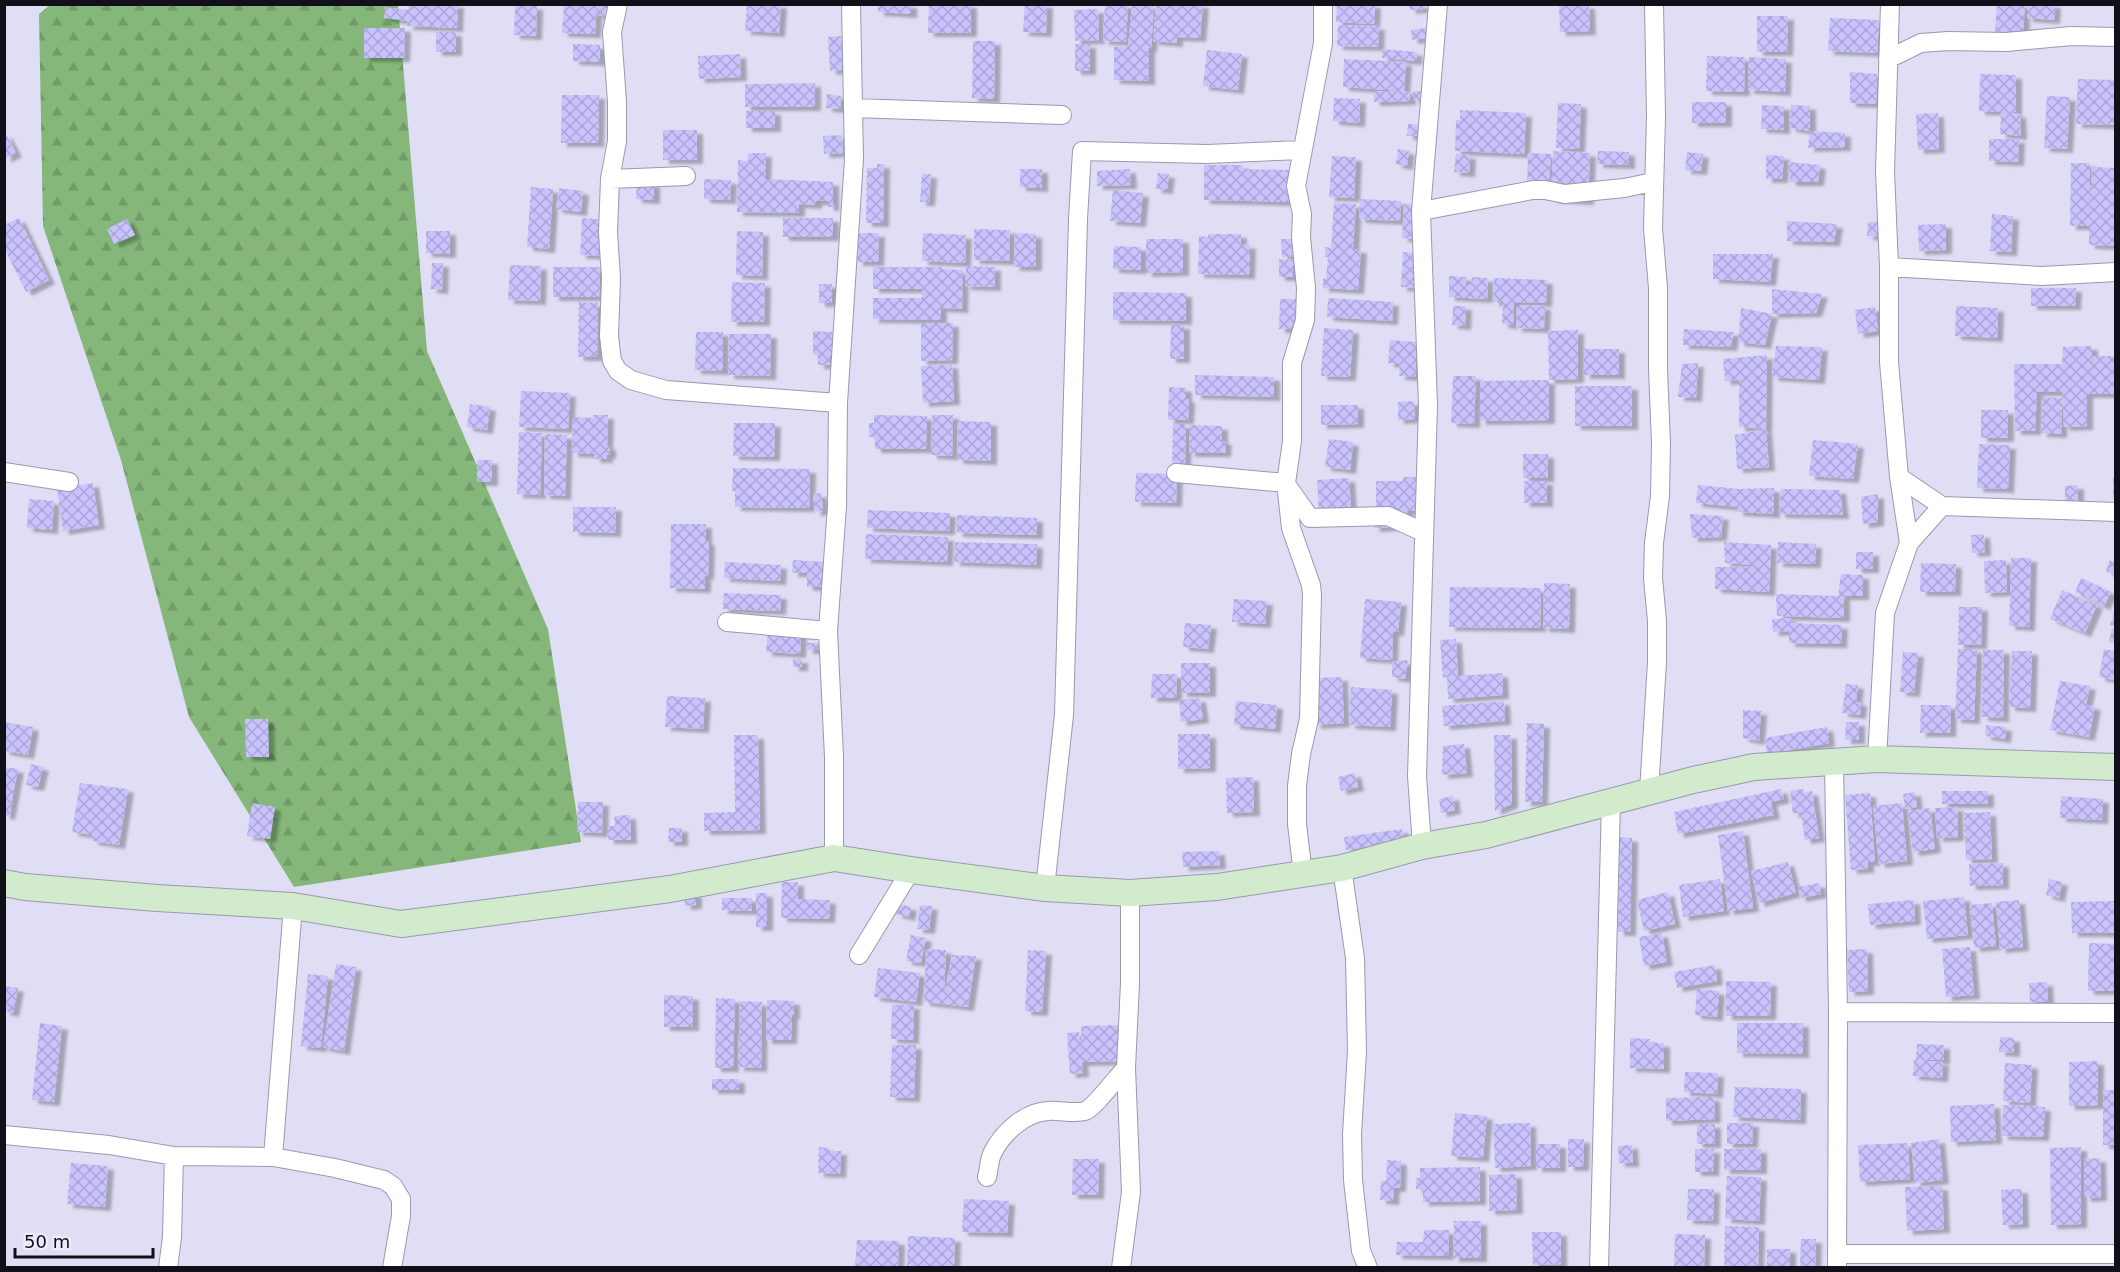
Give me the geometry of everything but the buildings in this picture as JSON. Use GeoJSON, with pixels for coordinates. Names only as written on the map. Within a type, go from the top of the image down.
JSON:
{"type":"FeatureCollection","features":[{"type":"Feature","properties":{"kind":"street"},"geometry":{"type":"LineString","coordinates":[[618,4],[612,32],[617,141],[610,179],[608,232],[611,278],[609,336],[612,361],[618,371],[631,380],[666,390],[838,403]]}},
{"type":"Feature","properties":{"kind":"street"},"geometry":{"type":"LineString","coordinates":[[834,858],[834,757],[828,631],[837,506],[838,403],[854,159],[852,4]]}},
{"type":"Feature","properties":{"kind":"street"},"geometry":{"type":"LineString","coordinates":[[1304,874],[1297,824],[1297,786],[1301,754],[1310,719],[1312,595],[1311,585],[1291,528],[1286,483],[1292,441],[1292,363],[1305,320],[1306,288],[1301,237],[1302,214],[1296,186],[1323,43],[1323,4]]}},
{"type":"Feature","properties":{"kind":"street"},"geometry":{"type":"LineString","coordinates":[[1422,846],[1417,776],[1428,405],[1421,211],[1438,4]]}},
{"type":"Feature","properties":{"kind":"street"},"geometry":{"type":"LineString","coordinates":[[1648,792],[1657,621],[1653,578],[1654,543],[1660,496],[1661,444],[1658,288],[1653,228],[1656,117],[1654,4]]}},
{"type":"Feature","properties":{"kind":"street"},"geometry":{"type":"LineString","coordinates":[[1890,4],[1885,171],[1889,267],[1888,362],[1899,477],[1909,543]]}},
{"type":"Feature","properties":{"kind":"street"},"geometry":{"type":"LineString","coordinates":[[1888,59],[1921,43],[1948,40],[2006,42],[2071,36],[2115,37]]}},
{"type":"Feature","properties":{"kind":"street"},"geometry":{"type":"LineString","coordinates":[[853,108],[1062,115]]}},
{"type":"Feature","properties":{"kind":"street"},"geometry":{"type":"LineString","coordinates":[[1046,888],[1064,715],[1078,219],[1082,151],[1207,154],[1302,150]]}},
{"type":"Feature","properties":{"kind":"street"},"geometry":{"type":"LineString","coordinates":[[610,179],[686,176]]}},
{"type":"Feature","properties":{"kind":"street"},"geometry":{"type":"LineString","coordinates":[[1421,211],[1533,190],[1565,194],[1624,188],[1653,182]]}},
{"type":"Feature","properties":{"kind":"street"},"geometry":{"type":"LineString","coordinates":[[1889,267],[2042,276],[2115,272]]}},
{"type":"Feature","properties":{"kind":"street"},"geometry":{"type":"LineString","coordinates":[[4,472],[69,482]]}},
{"type":"Feature","properties":{"kind":"street"},"geometry":{"type":"LineString","coordinates":[[1176,473],[1286,483]]}},
{"type":"Feature","properties":{"kind":"street"},"geometry":{"type":"LineString","coordinates":[[1899,477],[1942,506],[2115,512]]}},
{"type":"Feature","properties":{"kind":"street"},"geometry":{"type":"LineString","coordinates":[[1286,483],[1310,518],[1388,516],[1423,532]]}},
{"type":"Feature","properties":{"kind":"street"},"geometry":{"type":"LineString","coordinates":[[1877,759],[1885,613],[1909,543],[1942,506]]}},
{"type":"Feature","properties":{"kind":"street"},"geometry":{"type":"LineString","coordinates":[[727,622],[770,624],[828,631]]}},
{"type":"Feature","properties":{"kind":"street"},"geometry":{"type":"LineString","coordinates":[[4,883],[25,887],[157,898],[293,906],[400,924],[500,912],[567,900],[670,889],[834,858],[1046,888],[1130,893],[1217,887],[1342,868],[1422,846],[1486,835],[1693,780],[1754,767],[1877,759],[2115,767]]}},
{"type":"Feature","properties":{"kind":"street"},"geometry":{"type":"LineString","coordinates":[[1834,763],[1838,1012],[1837,1261],[2115,1254]]}},
{"type":"Feature","properties":{"kind":"street"},"geometry":{"type":"LineString","coordinates":[[1599,1268],[1611,802]]}},
{"type":"Feature","properties":{"kind":"street"},"geometry":{"type":"LineString","coordinates":[[1342,868],[1355,958],[1357,1051],[1352,1134],[1353,1180],[1361,1251],[1368,1268]]}},
{"type":"Feature","properties":{"kind":"street"},"geometry":{"type":"LineString","coordinates":[[860,954],[911,870]]}},
{"type":"Feature","properties":{"kind":"street"},"geometry":{"type":"LineString","coordinates":[[1121,1268],[1131,1192],[1126,1068],[1130,983],[1130,893]]}},
{"type":"Feature","properties":{"kind":"street"},"geometry":{"type":"LineString","coordinates":[[273,1157],[293,906]]}},
{"type":"Feature","properties":{"kind":"street"},"geometry":{"type":"LineString","coordinates":[[1838,1012],[2115,1014]]}},
{"type":"Feature","properties":{"kind":"street"},"geometry":{"type":"LineString","coordinates":[[987,1177],[992,1155],[1004,1137],[1022,1120],[1034,1113],[1044,1111],[1084,1112],[1093,1106],[1126,1068]]}},
{"type":"Feature","properties":{"kind":"street"},"geometry":{"type":"LineString","coordinates":[[4,1135],[109,1144],[174,1155],[273,1157],[384,1180],[393,1186],[401,1198],[401,1215],[392,1268]]}},
{"type":"Feature","properties":{"kind":"street"},"geometry":{"type":"LineString","coordinates":[[168,1268],[172,1237],[174,1155]]}},
{"type":"Feature","properties":{"kind":"green space"},"geometry":{"type":"Polygon","coordinates":[[[51,4],[398,5],[427,351],[548,629],[581,842],[294,887],[189,717],[121,460],[43,226],[39,14],[51,4]]]}}]}
